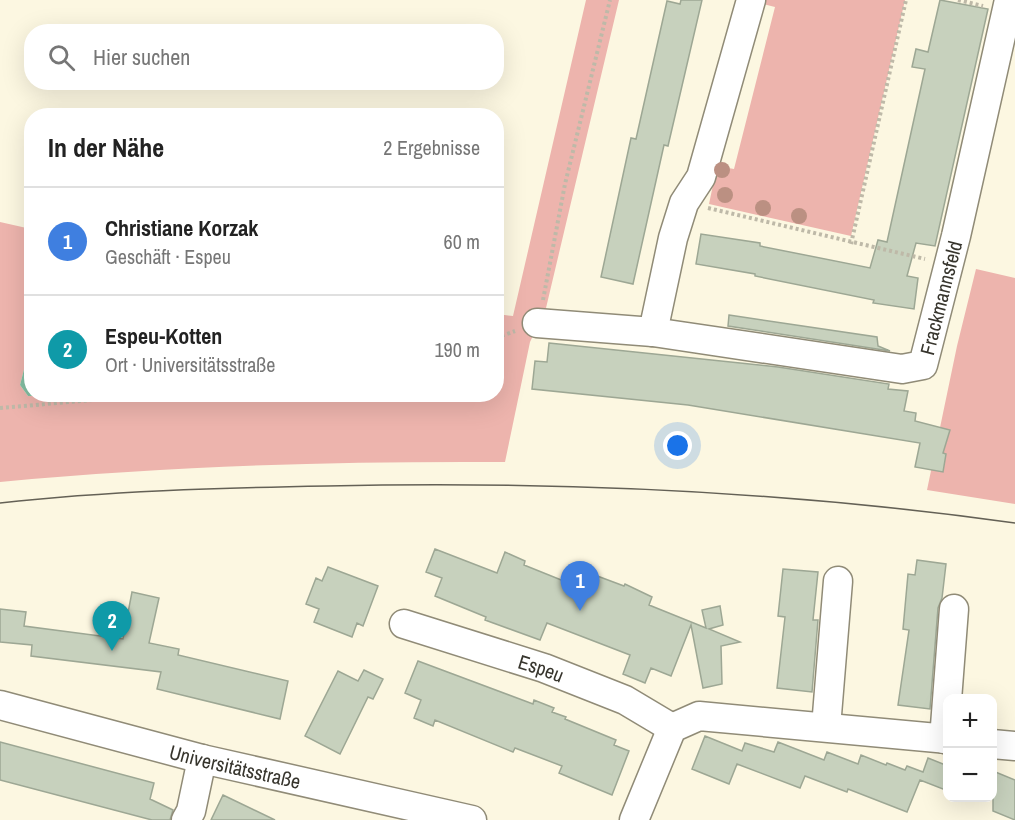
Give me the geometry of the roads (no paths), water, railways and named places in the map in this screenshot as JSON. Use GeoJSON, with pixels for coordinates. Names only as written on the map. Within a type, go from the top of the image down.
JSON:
{"type":"FeatureCollection","features":[{"type":"Feature","properties":{"kind":"street"},"geometry":{"type":"LineString","coordinates":[[653,332],[673,238],[684,203],[701,177],[751,0]]}},
{"type":"Feature","properties":{"kind":"street","name":"Frackmannsfeld"},"geometry":{"type":"LineString","coordinates":[[537,323],[653,332],[902,369],[923,365],[949,265],[1009,0]]}},
{"type":"Feature","properties":{"kind":"street"},"geometry":{"type":"LineString","coordinates":[[826,727],[838,581]]}},
{"type":"Feature","properties":{"kind":"street"},"geometry":{"type":"LineString","coordinates":[[949,694],[954,609]]}},
{"type":"Feature","properties":{"kind":"street","name":"Espeu"},"geometry":{"type":"LineString","coordinates":[[404,624],[544,668],[625,700],[672,728]]}},
{"type":"Feature","properties":{"kind":"street","name":"Universitätsstraße"},"geometry":{"type":"LineString","coordinates":[[0,705],[202,759],[472,820]]}},
{"type":"Feature","properties":{"kind":"street"},"geometry":{"type":"LineString","coordinates":[[634,820],[672,728],[699,716],[943,739]]}},
{"type":"Feature","properties":{"kind":"street"},"geometry":{"type":"LineString","coordinates":[[997,744],[1015,746]]}},
{"type":"Feature","properties":{"kind":"street"},"geometry":{"type":"LineString","coordinates":[[186,820],[191,811],[202,759]]}},
{"type":"Feature","properties":{"kind":"tram line"},"geometry":{"type":"LineString","coordinates":[[0,503],[204,489],[499,485],[758,496],[844,503],[1015,523]]}},
{"type":"Feature","properties":{"kind":"place","name":"Christiane Korzak"},"geometry":{"type":"Point","coordinates":[580,611]}},
{"type":"Feature","properties":{"kind":"place","name":"Espeu-Kotten"},"geometry":{"type":"Point","coordinates":[112,651]}}]}
